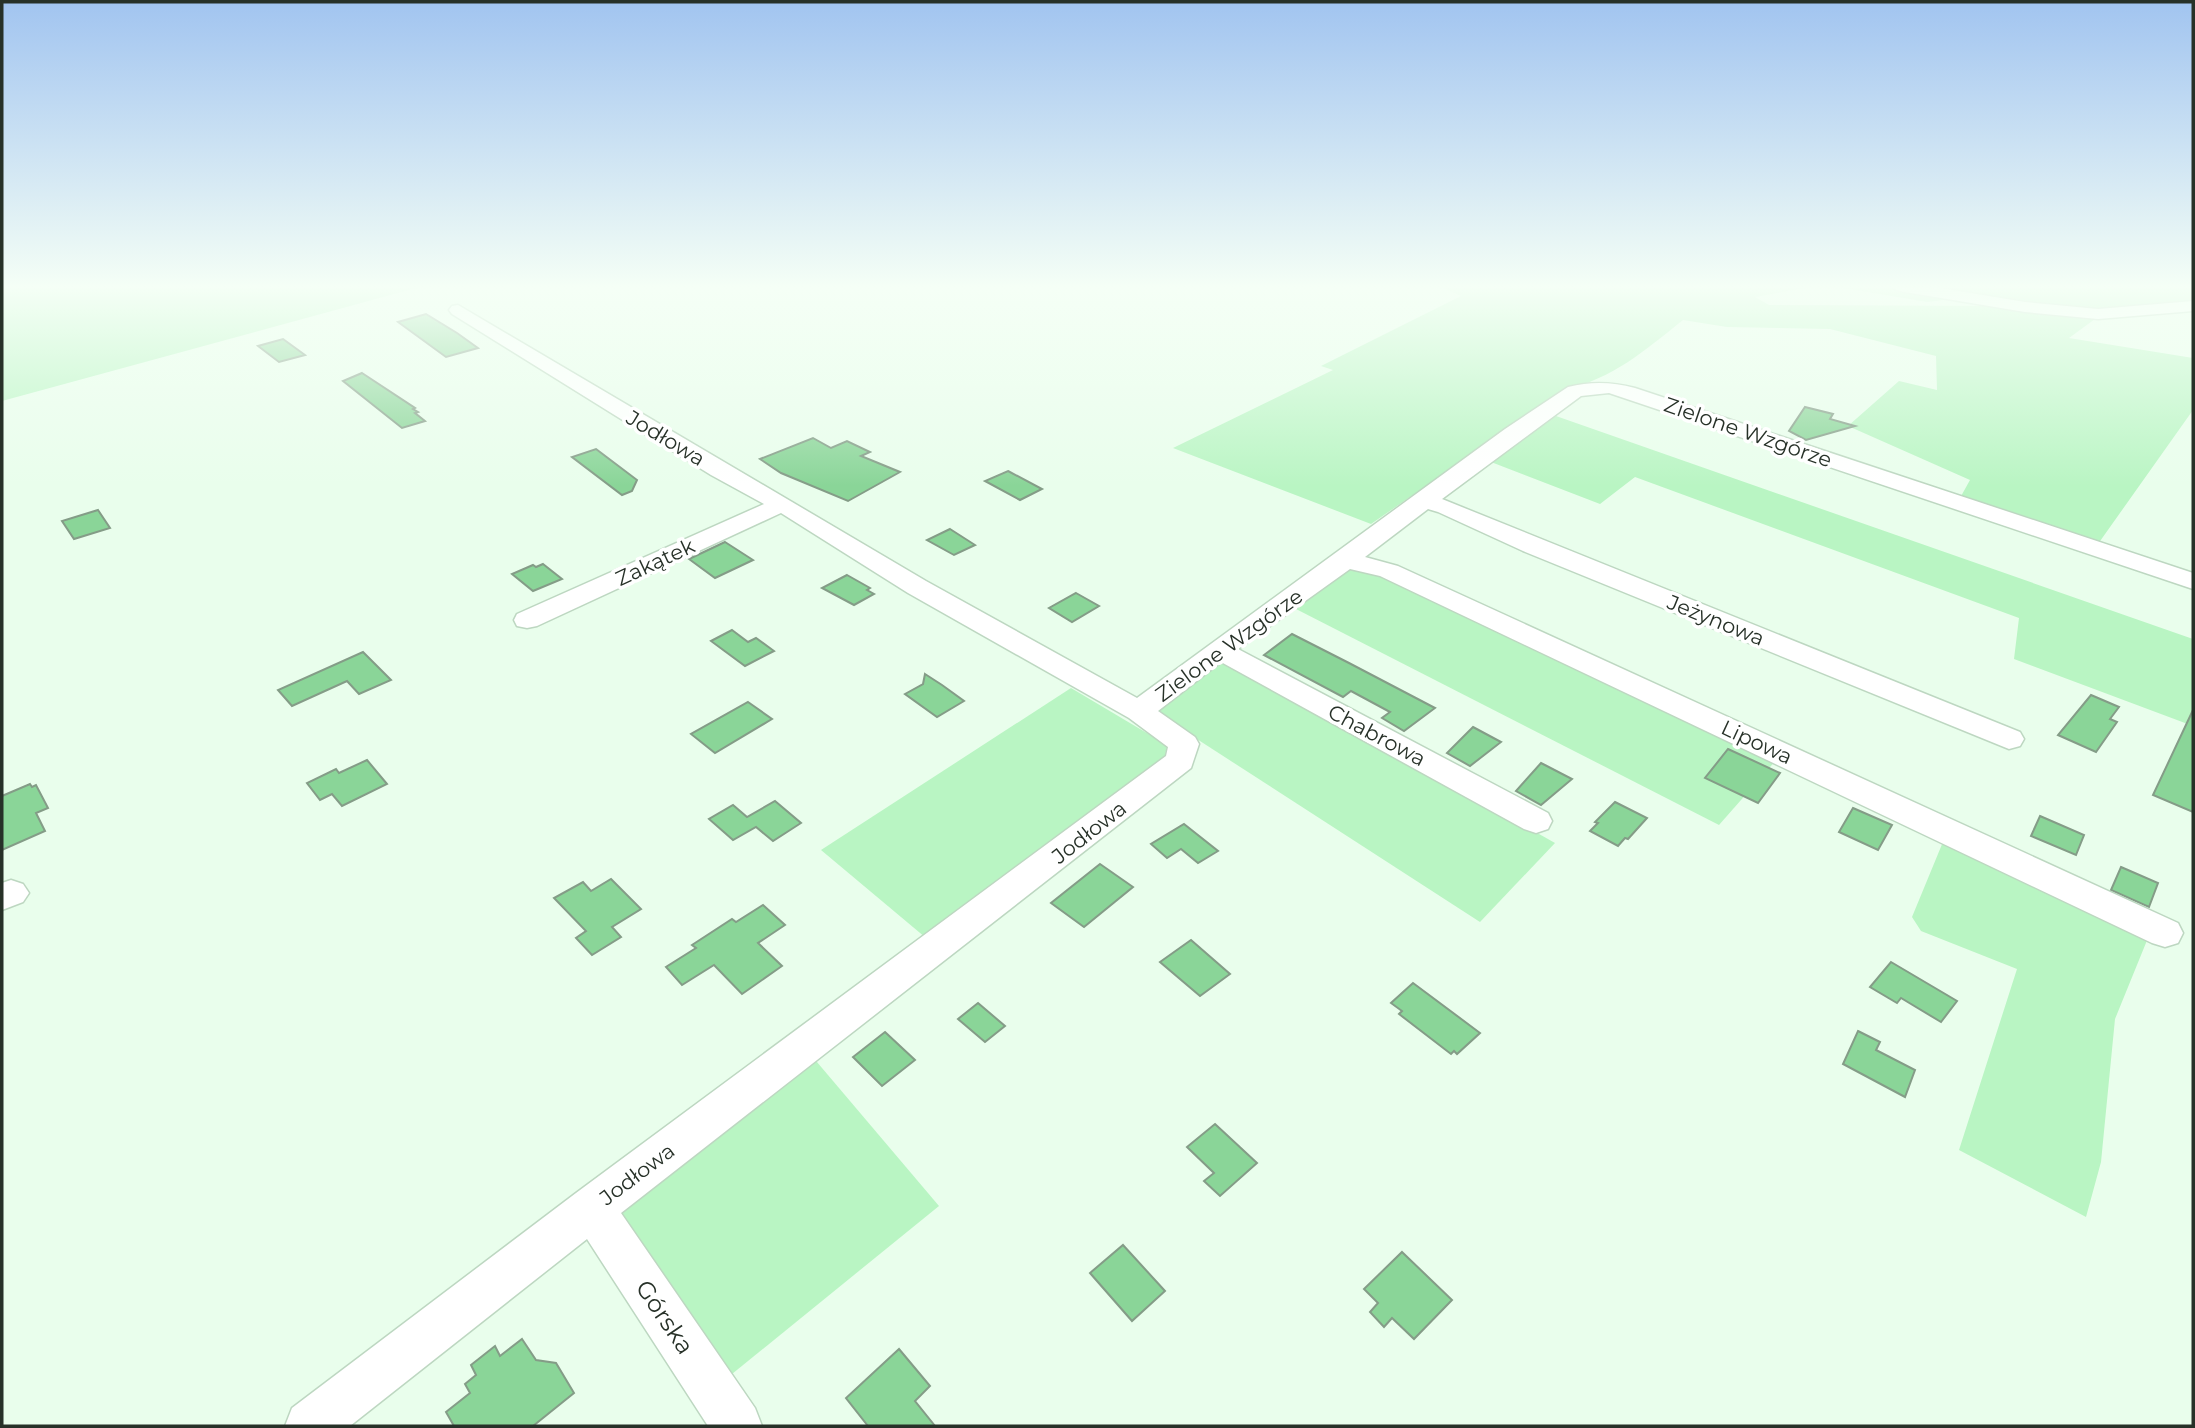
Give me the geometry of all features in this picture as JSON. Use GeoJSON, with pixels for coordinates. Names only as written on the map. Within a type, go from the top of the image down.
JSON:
{"type":"FeatureCollection","features":[{"type":"Feature","properties":{"kind":"street","name":"Jodłowa"},"geometry":{"type":"LineString","coordinates":[[331,1419],[592,1208],[1180,761],[1184,744],[1139,711],[917,587],[528,353]]}},
{"type":"Feature","properties":{"kind":"street","name":"Zielone Wzgórze"},"geometry":{"type":"LineString","coordinates":[[1139,711],[1575,391],[1609,387],[2193,581]]}},
{"type":"Feature","properties":{"kind":"street","name":"Jeżynowa"},"geometry":{"type":"LineString","coordinates":[[1424,501],[1446,507],[1532,546],[2009,738]]}},
{"type":"Feature","properties":{"kind":"street","name":"Zakątek"},"geometry":{"type":"LineString","coordinates":[[527,620],[782,504]]}},
{"type":"Feature","properties":{"kind":"street","name":"Lipowa"},"geometry":{"type":"LineString","coordinates":[[1346,560],[1389,571],[2165,933]]}},
{"type":"Feature","properties":{"kind":"street","name":"Chabrowa"},"geometry":{"type":"LineString","coordinates":[[1219,650],[1536,821]]}},
{"type":"Feature","properties":{"kind":"street","name":"Górska"},"geometry":{"type":"LineString","coordinates":[[592,1208],[737,1426]]}},
{"type":"Feature","properties":{"kind":"green space"},"geometry":{"type":"Polygon","coordinates":[[[2,353],[179,353],[2,401],[2,353]]]}},
{"type":"Feature","properties":{"kind":"green space"},"geometry":{"type":"Polygon","coordinates":[[[1348,353],[1641,353],[1613,371],[1564,390],[1371,524],[1173,448],[1333,370],[1321,366],[1348,353]]]}},
{"type":"Feature","properties":{"kind":"green space"},"geometry":{"type":"Polygon","coordinates":[[[1923,353],[2160,353],[2193,358],[2193,410],[2098,544],[1960,498],[1970,480],[1848,426],[1899,381],[1937,390],[1936,356],[1923,353]]]}},
{"type":"Feature","properties":{"kind":"green space"},"geometry":{"type":"Polygon","coordinates":[[[1556,416],[2193,639],[2193,726],[2014,659],[2019,618],[1635,477],[1600,504],[1491,462],[1556,416]]]}},
{"type":"Feature","properties":{"kind":"green space"},"geometry":{"type":"Polygon","coordinates":[[[1351,567],[1386,574],[1778,758],[1719,825],[1296,609],[1351,567]]]}},
{"type":"Feature","properties":{"kind":"green space"},"geometry":{"type":"Polygon","coordinates":[[[1221,662],[1243,666],[1555,843],[1480,922],[1152,710],[1221,662]]]}},
{"type":"Feature","properties":{"kind":"green space"},"geometry":{"type":"Polygon","coordinates":[[[1071,688],[1167,745],[1163,768],[932,943],[821,850],[1071,688]]]}},
{"type":"Feature","properties":{"kind":"green space"},"geometry":{"type":"Polygon","coordinates":[[[1945,837],[2150,933],[2115,1019],[2101,1162],[2086,1217],[1959,1150],[2017,969],[1921,931],[1912,917],[1945,837]]]}},
{"type":"Feature","properties":{"kind":"green space"},"geometry":{"type":"Polygon","coordinates":[[[811,1055],[939,1206],[732,1374],[615,1213],[811,1055]]]}},
{"type":"Feature","properties":{"kind":"building"},"geometry":{"type":"Polygon","coordinates":[[[267,353],[302,353],[305,355],[279,362],[267,353]]]}},
{"type":"Feature","properties":{"kind":"building"},"geometry":{"type":"Polygon","coordinates":[[[440,353],[462,353],[446,357],[440,353]]]}},
{"type":"Feature","properties":{"kind":"building"},"geometry":{"type":"Polygon","coordinates":[[[362,373],[415,408],[413,409],[418,412],[415,413],[425,421],[402,428],[343,381],[362,373]]]}},
{"type":"Feature","properties":{"kind":"building"},"geometry":{"type":"Polygon","coordinates":[[[1805,407],[1833,414],[1830,419],[1855,426],[1806,440],[1789,431],[1805,407]]]}},
{"type":"Feature","properties":{"kind":"building"},"geometry":{"type":"Polygon","coordinates":[[[813,438],[831,448],[847,441],[870,452],[861,456],[900,472],[848,501],[781,473],[760,459],[813,438]]]}},
{"type":"Feature","properties":{"kind":"building"},"geometry":{"type":"Polygon","coordinates":[[[596,449],[637,480],[632,491],[622,495],[572,457],[596,449]]]}},
{"type":"Feature","properties":{"kind":"building"},"geometry":{"type":"Polygon","coordinates":[[[1008,471],[1042,489],[1020,500],[985,481],[1008,471]]]}},
{"type":"Feature","properties":{"kind":"building"},"geometry":{"type":"Polygon","coordinates":[[[98,510],[110,528],[74,539],[62,521],[98,510]]]}},
{"type":"Feature","properties":{"kind":"building"},"geometry":{"type":"Polygon","coordinates":[[[950,529],[975,545],[954,555],[927,540],[950,529]]]}},
{"type":"Feature","properties":{"kind":"building"},"geometry":{"type":"Polygon","coordinates":[[[725,542],[753,560],[715,578],[689,559],[725,542]]]}},
{"type":"Feature","properties":{"kind":"building"},"geometry":{"type":"Polygon","coordinates":[[[543,564],[562,579],[533,591],[512,574],[533,565],[536,567],[543,564]]]}},
{"type":"Feature","properties":{"kind":"building"},"geometry":{"type":"Polygon","coordinates":[[[847,575],[870,588],[867,590],[874,594],[854,605],[822,588],[847,575]]]}},
{"type":"Feature","properties":{"kind":"building"},"geometry":{"type":"Polygon","coordinates":[[[1076,593],[1099,606],[1072,622],[1049,608],[1076,593]]]}},
{"type":"Feature","properties":{"kind":"building"},"geometry":{"type":"Polygon","coordinates":[[[732,630],[748,642],[756,638],[774,651],[745,666],[711,641],[732,630]]]}},
{"type":"Feature","properties":{"kind":"building"},"geometry":{"type":"Polygon","coordinates":[[[1292,634],[1435,708],[1404,731],[1382,718],[1390,712],[1351,691],[1343,697],[1264,655],[1292,634]]]}},
{"type":"Feature","properties":{"kind":"building"},"geometry":{"type":"Polygon","coordinates":[[[363,652],[391,680],[359,694],[347,681],[292,706],[278,690],[363,652]]]}},
{"type":"Feature","properties":{"kind":"building"},"geometry":{"type":"Polygon","coordinates":[[[925,674],[964,701],[937,717],[905,694],[923,684],[925,674]]]}},
{"type":"Feature","properties":{"kind":"building"},"geometry":{"type":"Polygon","coordinates":[[[2091,695],[2119,707],[2110,719],[2117,722],[2096,752],[2058,735],[2091,695]]]}},
{"type":"Feature","properties":{"kind":"building"},"geometry":{"type":"Polygon","coordinates":[[[748,702],[772,719],[715,753],[691,734],[748,702]]]}},
{"type":"Feature","properties":{"kind":"building"},"geometry":{"type":"Polygon","coordinates":[[[2193,710],[2193,812],[2153,795],[2193,710]]]}},
{"type":"Feature","properties":{"kind":"building"},"geometry":{"type":"Polygon","coordinates":[[[1473,727],[1501,742],[1470,766],[1447,753],[1473,727]]]}},
{"type":"Feature","properties":{"kind":"building"},"geometry":{"type":"Polygon","coordinates":[[[1728,749],[1780,773],[1758,803],[1705,778],[1728,749]]]}},
{"type":"Feature","properties":{"kind":"building"},"geometry":{"type":"Polygon","coordinates":[[[367,760],[387,784],[342,806],[332,794],[320,800],[307,783],[336,769],[339,773],[367,760]]]}},
{"type":"Feature","properties":{"kind":"building"},"geometry":{"type":"Polygon","coordinates":[[[1541,763],[1572,779],[1541,805],[1516,791],[1541,763]]]}},
{"type":"Feature","properties":{"kind":"building"},"geometry":{"type":"Polygon","coordinates":[[[30,784],[32,787],[36,785],[48,808],[36,813],[45,831],[2,850],[2,796],[30,784]]]}},
{"type":"Feature","properties":{"kind":"building"},"geometry":{"type":"Polygon","coordinates":[[[775,801],[801,823],[773,841],[756,827],[733,840],[709,819],[733,805],[747,817],[775,801]]]}},
{"type":"Feature","properties":{"kind":"building"},"geometry":{"type":"Polygon","coordinates":[[[1615,802],[1647,818],[1618,846],[1590,831],[1615,802]]]}},
{"type":"Feature","properties":{"kind":"building"},"geometry":{"type":"Polygon","coordinates":[[[1853,808],[1892,825],[1878,850],[1839,832],[1853,808]]]}},
{"type":"Feature","properties":{"kind":"building"},"geometry":{"type":"Polygon","coordinates":[[[2040,816],[2084,835],[2076,855],[2031,836],[2040,816]]]}},
{"type":"Feature","properties":{"kind":"building"},"geometry":{"type":"Polygon","coordinates":[[[1184,824],[1218,851],[1198,863],[1181,849],[1167,858],[1151,844],[1184,824]]]}},
{"type":"Feature","properties":{"kind":"building"},"geometry":{"type":"Polygon","coordinates":[[[1100,864],[1133,887],[1084,927],[1051,903],[1100,864]]]}},
{"type":"Feature","properties":{"kind":"building"},"geometry":{"type":"Polygon","coordinates":[[[2121,867],[2158,883],[2149,907],[2111,890],[2121,867]]]}},
{"type":"Feature","properties":{"kind":"building"},"geometry":{"type":"Polygon","coordinates":[[[611,879],[641,909],[612,927],[621,937],[592,955],[576,938],[586,931],[554,898],[583,882],[591,891],[611,879]]]}},
{"type":"Feature","properties":{"kind":"building"},"geometry":{"type":"Polygon","coordinates":[[[763,905],[785,925],[758,943],[782,966],[742,994],[714,965],[682,985],[666,967],[696,948],[692,945],[732,919],[736,922],[763,905]]]}},
{"type":"Feature","properties":{"kind":"building"},"geometry":{"type":"Polygon","coordinates":[[[1191,940],[1230,974],[1200,996],[1160,962],[1191,940]]]}},
{"type":"Feature","properties":{"kind":"building"},"geometry":{"type":"Polygon","coordinates":[[[1891,962],[1957,1001],[1941,1022],[1901,998],[1897,1003],[1870,987],[1891,962]]]}},
{"type":"Feature","properties":{"kind":"building"},"geometry":{"type":"Polygon","coordinates":[[[1413,983],[1480,1033],[1457,1054],[1454,1051],[1451,1054],[1399,1014],[1402,1011],[1391,1003],[1413,983]]]}},
{"type":"Feature","properties":{"kind":"building"},"geometry":{"type":"Polygon","coordinates":[[[978,1003],[1005,1026],[985,1042],[958,1019],[978,1003]]]}},
{"type":"Feature","properties":{"kind":"building"},"geometry":{"type":"Polygon","coordinates":[[[1858,1031],[1880,1042],[1876,1050],[1915,1070],[1905,1097],[1843,1064],[1858,1031]]]}},
{"type":"Feature","properties":{"kind":"building"},"geometry":{"type":"Polygon","coordinates":[[[885,1032],[915,1060],[882,1086],[853,1057],[885,1032]]]}},
{"type":"Feature","properties":{"kind":"building"},"geometry":{"type":"Polygon","coordinates":[[[1215,1124],[1257,1163],[1220,1196],[1204,1181],[1214,1173],[1187,1147],[1215,1124]]]}},
{"type":"Feature","properties":{"kind":"building"},"geometry":{"type":"Polygon","coordinates":[[[1123,1245],[1165,1291],[1132,1321],[1090,1273],[1123,1245]]]}},
{"type":"Feature","properties":{"kind":"building"},"geometry":{"type":"Polygon","coordinates":[[[1402,1252],[1452,1300],[1414,1339],[1392,1318],[1384,1327],[1370,1312],[1378,1303],[1364,1289],[1402,1252]]]}},
{"type":"Feature","properties":{"kind":"building"},"geometry":{"type":"Polygon","coordinates":[[[522,1339],[536,1360],[556,1363],[574,1393],[533,1426],[454,1426],[446,1412],[470,1393],[465,1384],[476,1375],[471,1365],[495,1346],[500,1356],[522,1339]]]}},
{"type":"Feature","properties":{"kind":"building"},"geometry":{"type":"Polygon","coordinates":[[[899,1349],[930,1386],[915,1401],[935,1426],[868,1426],[846,1398],[899,1349]]]}}]}
